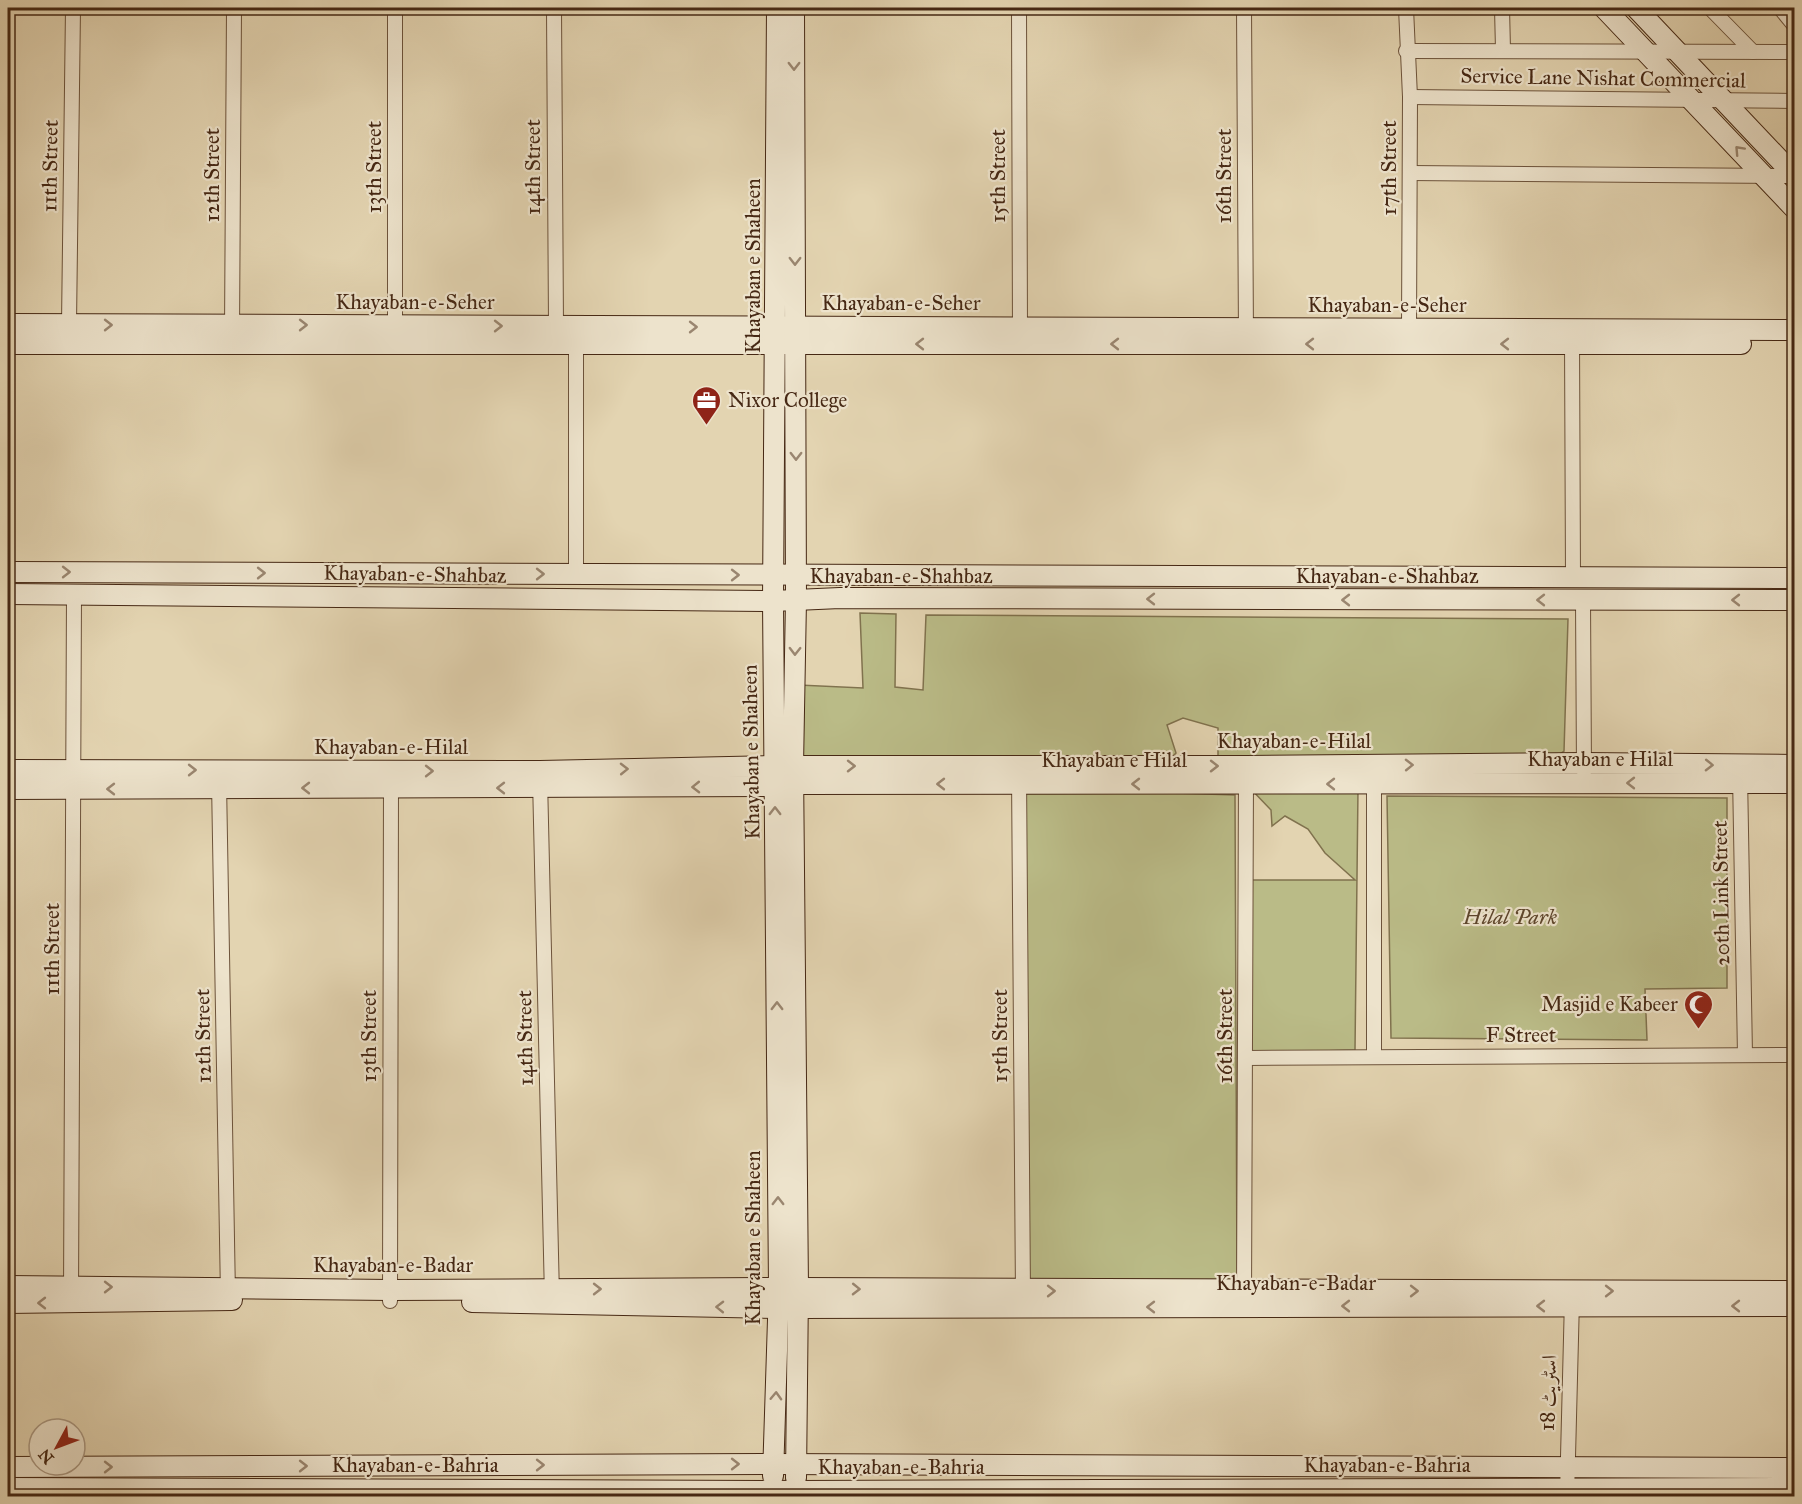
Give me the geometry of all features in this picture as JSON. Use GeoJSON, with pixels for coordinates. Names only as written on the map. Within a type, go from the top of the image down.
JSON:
{"type":"FeatureCollection","features":[{"type":"Feature","properties":{"kind":"main road","name":"Khayaban e Shaheen"},"geometry":{"type":"LineString","coordinates":[[777,8],[786,335],[796,574],[784,775]]}},
{"type":"Feature","properties":{"kind":"main road","name":"Khayaban e Shaheen"},"geometry":{"type":"LineString","coordinates":[[794,8],[786,335],[773,601],[784,775],[788,1298],[796,1494]]}},
{"type":"Feature","properties":{"kind":"main road"},"geometry":{"type":"LineString","coordinates":[[1604,8],[1794,208]]}},
{"type":"Feature","properties":{"kind":"main road"},"geometry":{"type":"LineString","coordinates":[[1636,8],[1794,175]]}},
{"type":"Feature","properties":{"kind":"main road","name":"Khayaban-e-Seher"},"geometry":{"type":"LineString","coordinates":[[8,324],[69,324],[232,334],[1572,337],[1794,330]]}},
{"type":"Feature","properties":{"kind":"main road","name":"Khayaban-e-Seher"},"geometry":{"type":"LineString","coordinates":[[8,344],[394,326],[556,326],[576,335]]}},
{"type":"Feature","properties":{"kind":"main road","name":"Khayaban-e-Seher"},"geometry":{"type":"LineString","coordinates":[[1246,336],[1409,329],[1794,344]]}},
{"type":"Feature","properties":{"kind":"main road","name":"Khayaban-e-Shahbaz"},"geometry":{"type":"LineString","coordinates":[[8,572],[1794,578]]}},
{"type":"Feature","properties":{"kind":"main road","name":"Khayaban-e-Shahbaz"},"geometry":{"type":"LineString","coordinates":[[8,594],[773,601],[1794,600]]}},
{"type":"Feature","properties":{"kind":"main road","name":"Khayaban-e-Hilal"},"geometry":{"type":"LineString","coordinates":[[1374,774],[1584,763],[1740,774],[1794,765]]}},
{"type":"Feature","properties":{"kind":"main road","name":"Khayaban-e-Hilal"},"geometry":{"type":"LineString","coordinates":[[8,770],[74,780],[540,780],[784,775]]}},
{"type":"Feature","properties":{"kind":"main road","name":"Khayaban e Hilal"},"geometry":{"type":"LineString","coordinates":[[1019,775],[1374,774],[1584,783],[1740,774],[1794,783]]}},
{"type":"Feature","properties":{"kind":"main road"},"geometry":{"type":"LineString","coordinates":[[784,775],[1019,775]]}},
{"type":"Feature","properties":{"kind":"main road"},"geometry":{"type":"LineString","coordinates":[[8,789],[74,780]]}},
{"type":"Feature","properties":{"kind":"main road","name":"Khayaban-e-Badar"},"geometry":{"type":"LineString","coordinates":[[8,1286],[71,1295]]}},
{"type":"Feature","properties":{"kind":"main road","name":"Khayaban-e-Badar"},"geometry":{"type":"LineString","coordinates":[[8,1303],[71,1295],[1244,1299],[1572,1298],[1794,1291]]}},
{"type":"Feature","properties":{"kind":"main road","name":"Khayaban e Shaheen"},"geometry":{"type":"LineString","coordinates":[[772,1493],[788,1298]]}},
{"type":"Feature","properties":{"kind":"main road","name":"Khayaban-e-Badar"},"geometry":{"type":"LineString","coordinates":[[1572,1298],[1794,1306]]}},
{"type":"Feature","properties":{"kind":"main road","name":"Khayaban-e-Bahria"},"geometry":{"type":"LineString","coordinates":[[8,1467],[796,1464],[1794,1468]]}},
{"type":"Feature","properties":{"kind":"main road","name":"Khayaban-e-Bahria"},"geometry":{"type":"LineString","coordinates":[[8,1488],[796,1494],[1567,1492],[1794,1488]]}},
{"type":"Feature","properties":{"kind":"street","name":"11th Street"},"geometry":{"type":"LineString","coordinates":[[69,324],[73,8]]}},
{"type":"Feature","properties":{"kind":"street","name":"12th Street"},"geometry":{"type":"LineString","coordinates":[[232,334],[234,8]]}},
{"type":"Feature","properties":{"kind":"street","name":"13th Street"},"geometry":{"type":"LineString","coordinates":[[394,326],[395,8]]}},
{"type":"Feature","properties":{"kind":"street","name":"14th Street"},"geometry":{"type":"LineString","coordinates":[[554,8],[556,326]]}},
{"type":"Feature","properties":{"kind":"street","name":"15th Street"},"geometry":{"type":"LineString","coordinates":[[1018,8],[1020,336]]}},
{"type":"Feature","properties":{"kind":"street","name":"16th Street"},"geometry":{"type":"LineString","coordinates":[[1244,8],[1246,336]]}},
{"type":"Feature","properties":{"kind":"street","name":"17th Street"},"geometry":{"type":"LineString","coordinates":[[1406,8],[1406,51],[1410,97],[1409,329]]}},
{"type":"Feature","properties":{"kind":"street"},"geometry":{"type":"LineString","coordinates":[[1502,8],[1503,50]]}},
{"type":"Feature","properties":{"kind":"street"},"geometry":{"type":"LineString","coordinates":[[1710,8],[1753,52]]}},
{"type":"Feature","properties":{"kind":"street"},"geometry":{"type":"LineString","coordinates":[[1406,51],[1794,52]]}},
{"type":"Feature","properties":{"kind":"street","name":"Service Lane Nishat Commercial"},"geometry":{"type":"LineString","coordinates":[[1410,97],[1794,100]]}},
{"type":"Feature","properties":{"kind":"street"},"geometry":{"type":"LineString","coordinates":[[1410,173],[1794,175]]}},
{"type":"Feature","properties":{"kind":"street"},"geometry":{"type":"LineString","coordinates":[[576,335],[576,574]]}},
{"type":"Feature","properties":{"kind":"street"},"geometry":{"type":"LineString","coordinates":[[1572,337],[1573,577]]}},
{"type":"Feature","properties":{"kind":"street","name":"11th Street"},"geometry":{"type":"LineString","coordinates":[[71,1295],[74,594]]}},
{"type":"Feature","properties":{"kind":"street"},"geometry":{"type":"LineString","coordinates":[[1583,600],[1584,783]]}},
{"type":"Feature","properties":{"kind":"street"},"geometry":{"type":"LineString","coordinates":[[1374,774],[1374,1057]]}},
{"type":"Feature","properties":{"kind":"street","name":"20th Link Street"},"geometry":{"type":"LineString","coordinates":[[1740,774],[1745,1055]]}},
{"type":"Feature","properties":{"kind":"street","name":"15th Street"},"geometry":{"type":"LineString","coordinates":[[1019,775],[1023,1299]]}},
{"type":"Feature","properties":{"kind":"street","name":"16th Street"},"geometry":{"type":"LineString","coordinates":[[1244,1299],[1247,1058],[1246,775]]}},
{"type":"Feature","properties":{"kind":"street","name":"13th Street"},"geometry":{"type":"LineString","coordinates":[[390,779],[390,1295]]}},
{"type":"Feature","properties":{"kind":"street","name":"12th Street"},"geometry":{"type":"LineString","coordinates":[[219,780],[228,1294]]}},
{"type":"Feature","properties":{"kind":"street","name":"14th Street"},"geometry":{"type":"LineString","coordinates":[[540,780],[552,1296]]}},
{"type":"Feature","properties":{"kind":"street","name":"F Street"},"geometry":{"type":"LineString","coordinates":[[1247,1058],[1794,1055]]}},
{"type":"Feature","properties":{"kind":"street","name":"اسٹریٹ 18"},"geometry":{"type":"LineString","coordinates":[[1567,1492],[1572,1298]]}},
{"type":"Feature","properties":{"kind":"green space"},"geometry":{"type":"Polygon","coordinates":[[[860,613],[896,614],[895,687],[923,690],[926,615],[1568,619],[1564,751],[1556,757],[1218,759],[1218,728],[1183,718],[1167,725],[1176,753],[1166,763],[797,760],[799,685],[863,688],[860,613]]]}},
{"type":"Feature","properties":{"kind":"green space"},"geometry":{"type":"Polygon","coordinates":[[[1249,787],[1358,789],[1355,1050],[1252,1053],[1251,880],[1355,880],[1325,853],[1308,829],[1285,816],[1272,826],[1271,810],[1249,787]]]}},
{"type":"Feature","properties":{"kind":"green space"},"geometry":{"type":"Polygon","coordinates":[[[1024,788],[1235,795],[1237,1283],[1028,1285],[1024,788]]]}},
{"type":"Feature","properties":{"kind":"green space","name":"Hilal Park"},"geometry":{"type":"Polygon","coordinates":[[[1387,796],[1727,798],[1727,988],[1645,989],[1647,1040],[1391,1038],[1387,796]]]}},
{"type":"Feature","properties":{"kind":"place","name":"Nixor College"},"geometry":{"type":"Point","coordinates":[707,426]}},
{"type":"Feature","properties":{"kind":"place","name":"Masjid e Kabeer"},"geometry":{"type":"Point","coordinates":[1699,1030]}}]}
